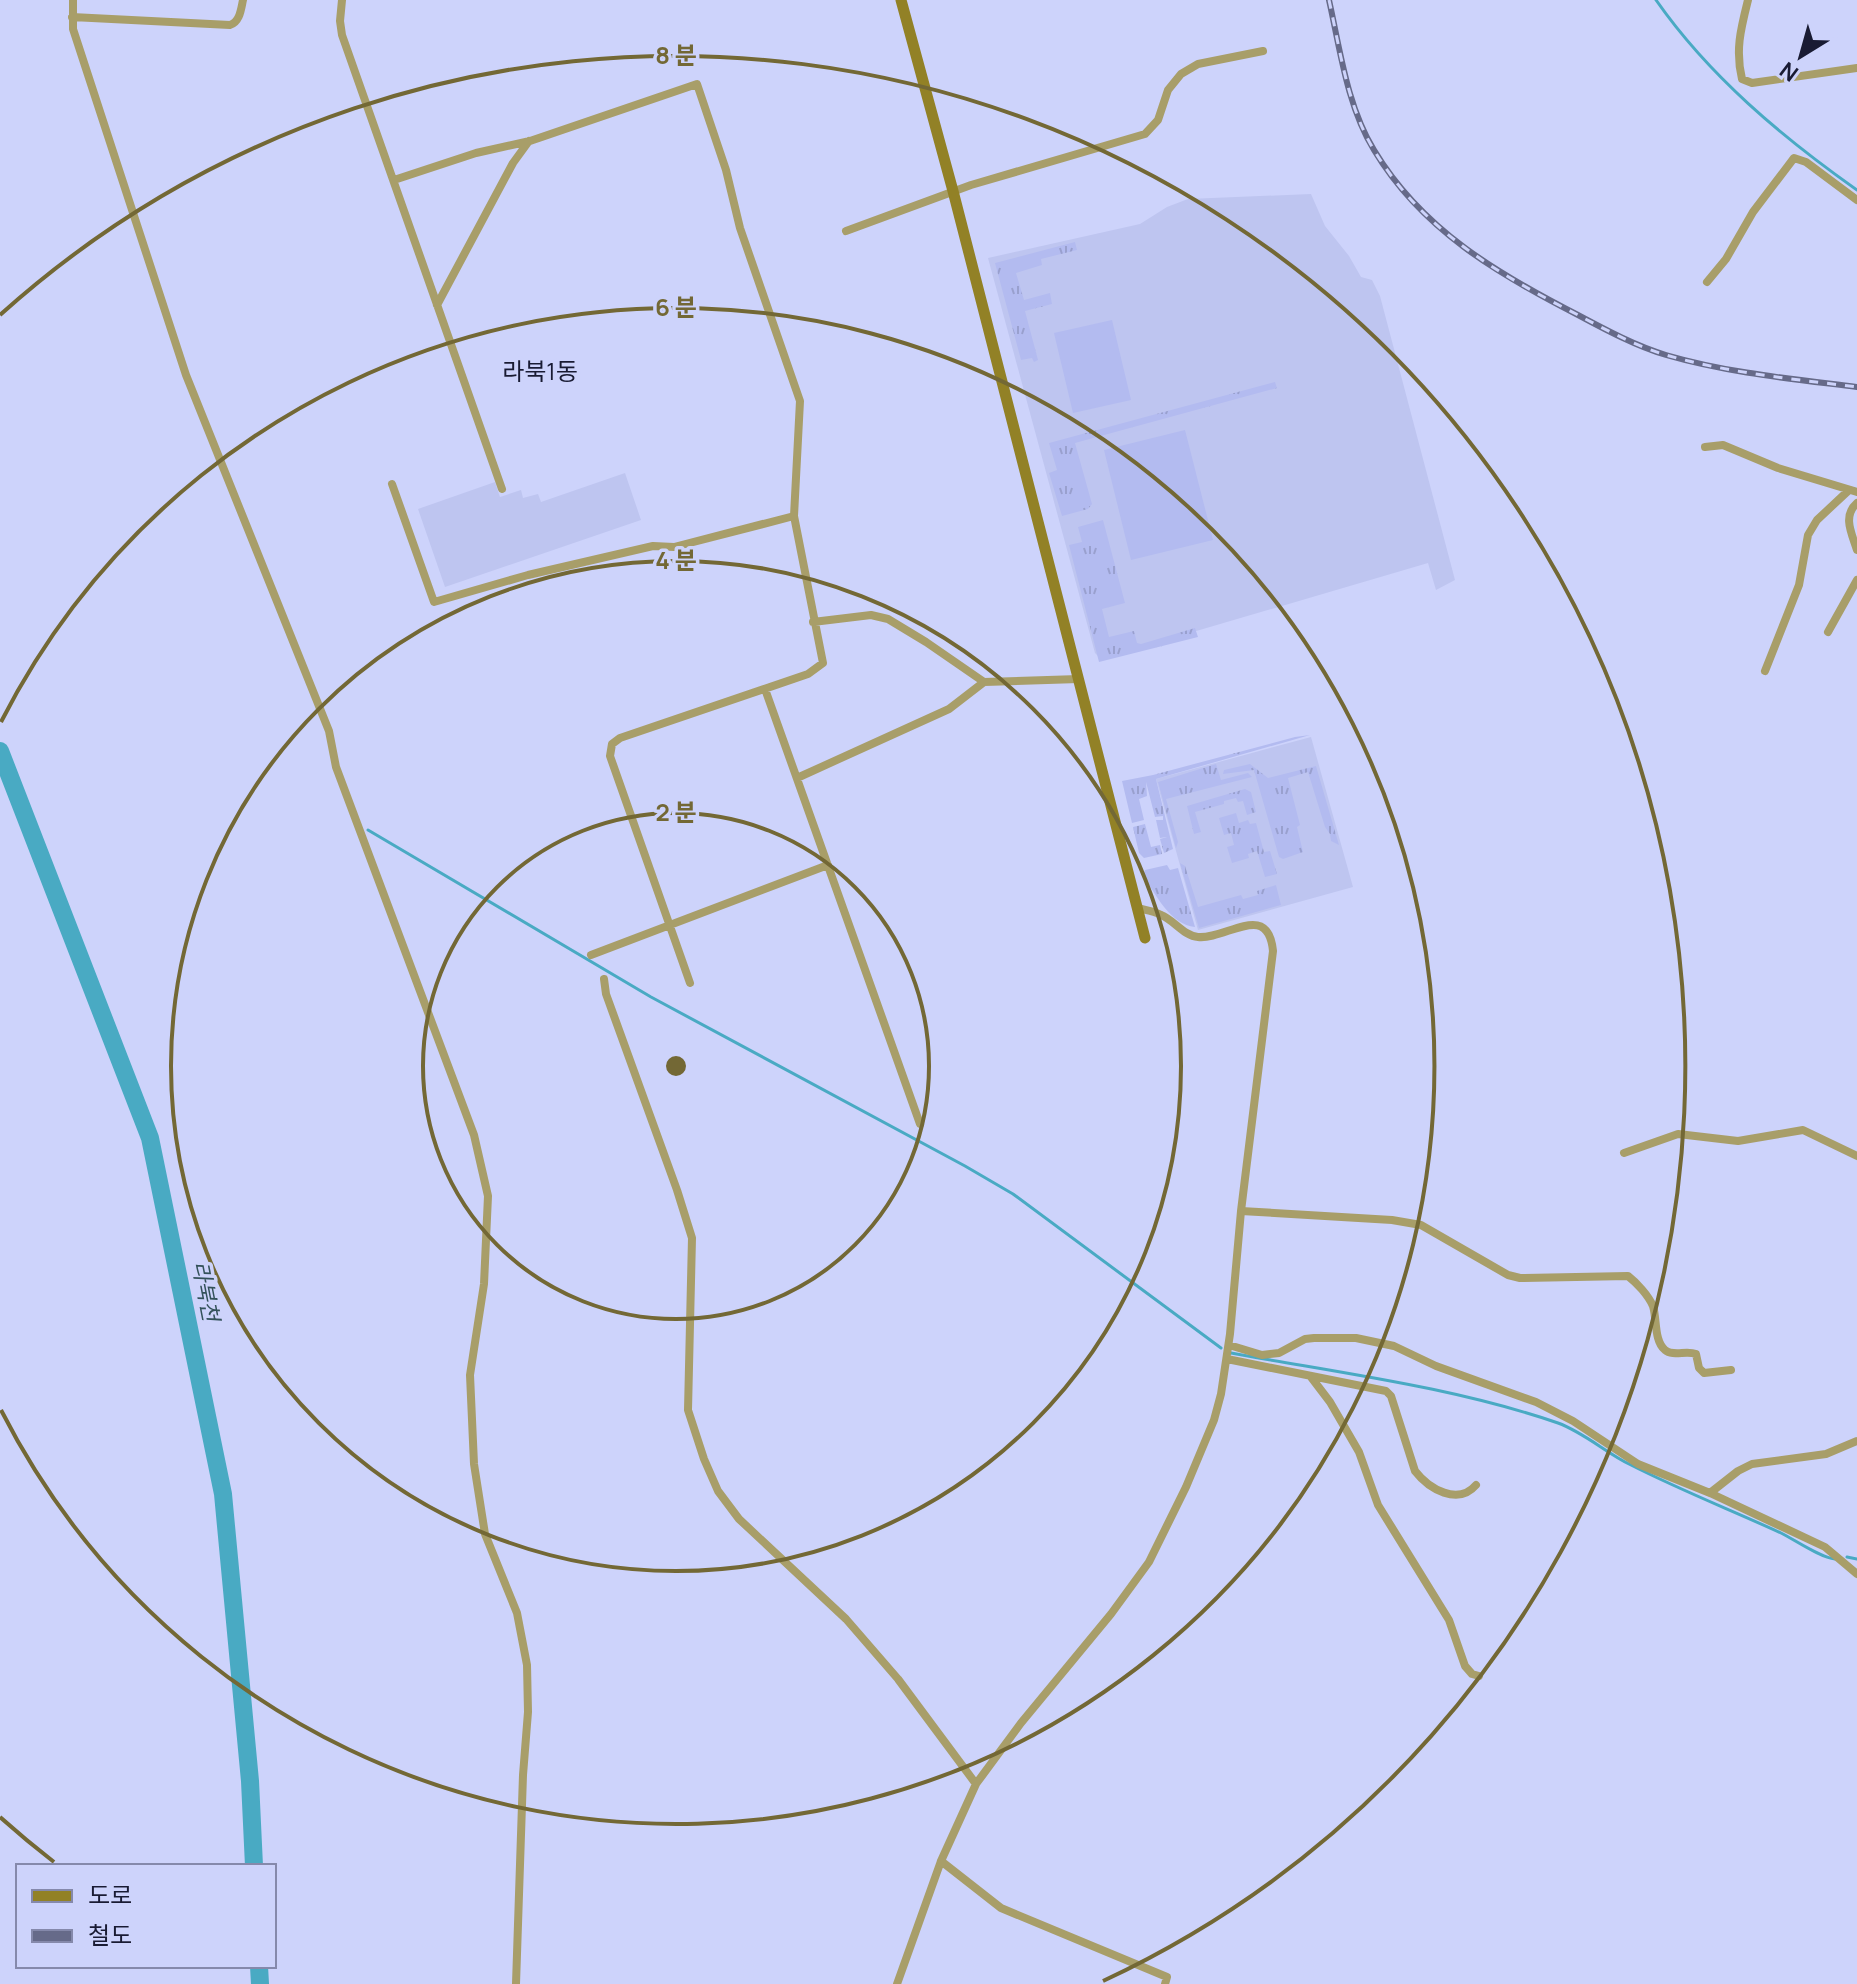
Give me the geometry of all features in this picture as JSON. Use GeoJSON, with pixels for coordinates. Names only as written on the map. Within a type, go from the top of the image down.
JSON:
{"type":"FeatureCollection","features":[{"type":"Feature","properties":{"kind":"street"},"geometry":{"type":"LineString","coordinates":[[73,0],[73,29],[186,375],[329,731],[336,767],[474,1135],[485,1172],[488,1234],[484,1284],[471,1354],[470,1411],[485,1534],[517,1613],[527,1665],[528,1712],[516,1984]]}},
{"type":"Feature","properties":{"kind":"street"},"geometry":{"type":"LineString","coordinates":[[72,17],[230,25],[239,17],[243,0]]}},
{"type":"Feature","properties":{"kind":"street"},"geometry":{"type":"LineString","coordinates":[[342,0],[342,35],[502,489]]}},
{"type":"Feature","properties":{"kind":"street"},"geometry":{"type":"LineString","coordinates":[[901,0],[1145,938]]}},
{"type":"Feature","properties":{"kind":"street"},"geometry":{"type":"LineString","coordinates":[[1748,0],[1738,42],[1737,58],[1742,79],[1752,83],[1857,68]]}},
{"type":"Feature","properties":{"kind":"street"},"geometry":{"type":"LineString","coordinates":[[846,231],[953,191],[1145,134],[1158,120],[1168,90],[1181,74],[1198,64],[1263,51]]}},
{"type":"Feature","properties":{"kind":"street"},"geometry":{"type":"LineString","coordinates":[[394,180],[476,153],[530,141],[697,84],[726,170],[740,228],[800,401],[794,516],[813,622],[824,657],[823,663],[808,674],[620,738],[610,749],[690,983]]}},
{"type":"Feature","properties":{"kind":"street"},"geometry":{"type":"LineString","coordinates":[[437,305],[513,163],[530,141]]}},
{"type":"Feature","properties":{"kind":"street"},"geometry":{"type":"LineString","coordinates":[[1707,282],[1726,259],[1753,212],[1794,158],[1806,162],[1857,200]]}},
{"type":"Feature","properties":{"kind":"street"},"geometry":{"type":"LineString","coordinates":[[1705,447],[1723,445],[1778,468],[1853,491]]}},
{"type":"Feature","properties":{"kind":"street"},"geometry":{"type":"LineString","coordinates":[[392,484],[434,602],[528,575],[653,546],[674,547],[794,516]]}},
{"type":"Feature","properties":{"kind":"street"},"geometry":{"type":"LineString","coordinates":[[1765,671],[1799,585],[1808,535],[1817,520],[1853,491]]}},
{"type":"Feature","properties":{"kind":"street"},"geometry":{"type":"LineString","coordinates":[[1857,503],[1848,517],[1857,550]]}},
{"type":"Feature","properties":{"kind":"street"},"geometry":{"type":"LineString","coordinates":[[1828,632],[1857,580]]}},
{"type":"Feature","properties":{"kind":"street"},"geometry":{"type":"LineString","coordinates":[[813,622],[871,615],[888,619],[984,682]]}},
{"type":"Feature","properties":{"kind":"street"},"geometry":{"type":"LineString","coordinates":[[797,778],[949,709],[984,682],[1079,679]]}},
{"type":"Feature","properties":{"kind":"street"},"geometry":{"type":"LineString","coordinates":[[765,689],[920,1124]]}},
{"type":"Feature","properties":{"kind":"street"},"geometry":{"type":"LineString","coordinates":[[591,955],[828,865]]}},
{"type":"Feature","properties":{"kind":"street"},"geometry":{"type":"LineString","coordinates":[[897,1984],[941,1861],[976,1784],[1149,1562],[1186,1487],[1214,1420],[1229,1345],[1272,940],[1266,929],[1257,924],[1244,925],[1212,937],[1195,938],[1163,915],[1137,908]]}},
{"type":"Feature","properties":{"kind":"street"},"geometry":{"type":"LineString","coordinates":[[604,979],[606,994],[692,1238],[688,1410],[718,1491],[739,1519],[846,1619],[898,1679],[976,1784]]}},
{"type":"Feature","properties":{"kind":"street"},"geometry":{"type":"LineString","coordinates":[[1624,1153],[1678,1134],[1738,1141],[1803,1130],[1857,1156]]}},
{"type":"Feature","properties":{"kind":"street"},"geometry":{"type":"LineString","coordinates":[[1241,1211],[1392,1220],[1421,1225],[1508,1275],[1520,1278],[1628,1276],[1652,1304],[1661,1345],[1666,1351],[1696,1354],[1699,1368],[1704,1373],[1731,1370]]}},
{"type":"Feature","properties":{"kind":"street"},"geometry":{"type":"LineString","coordinates":[[1229,1345],[1262,1355],[1279,1353],[1305,1339],[1314,1338],[1356,1338],[1394,1346],[1436,1366],[1536,1402],[1573,1421],[1638,1464],[1710,1493],[1825,1547],[1857,1574]]}},
{"type":"Feature","properties":{"kind":"street"},"geometry":{"type":"LineString","coordinates":[[1227,1359],[1386,1391],[1391,1396],[1415,1471],[1422,1479],[1448,1494],[1463,1494],[1476,1485]]}},
{"type":"Feature","properties":{"kind":"street"},"geometry":{"type":"LineString","coordinates":[[1311,1377],[1330,1402],[1359,1452],[1378,1505],[1449,1620],[1465,1666],[1472,1674],[1479,1676]]}},
{"type":"Feature","properties":{"kind":"street"},"geometry":{"type":"LineString","coordinates":[[1710,1493],[1752,1464],[1826,1454],[1857,1441]]}},
{"type":"Feature","properties":{"kind":"street"},"geometry":{"type":"LineString","coordinates":[[941,1861],[1001,1908],[1167,1977],[1165,1984]]}},
{"type":"Feature","properties":{"kind":"shaded area"},"geometry":{"type":"Polygon","coordinates":[[[1311,194],[1325,226],[1361,277],[1372,280],[1380,296],[1455,580],[1436,590],[1428,563],[1101,659],[1095,653],[988,258],[1140,224],[1167,207],[1188,199],[1311,194]]]}},
{"type":"Feature","properties":{"kind":"shaded area"},"geometry":{"type":"Polygon","coordinates":[[[625,473],[641,520],[445,587],[418,509],[495,482],[500,497],[521,490],[523,498],[538,494],[541,502],[625,473]]]}},
{"type":"Feature","properties":{"kind":"shaded area"},"geometry":{"type":"Polygon","coordinates":[[[1311,737],[1353,887],[1198,930],[1156,779],[1311,737]]]}},
{"type":"Feature","properties":{"kind":"green space"},"geometry":{"type":"Polygon","coordinates":[[[1075,242],[1077,250],[1041,259],[1042,265],[1016,273],[1024,300],[1050,293],[1052,304],[1025,311],[1038,360],[1021,360],[995,263],[1075,242]]]}},
{"type":"Feature","properties":{"kind":"green space"},"geometry":{"type":"Polygon","coordinates":[[[1112,320],[1131,400],[1073,413],[1054,333],[1112,320]]]}},
{"type":"Feature","properties":{"kind":"green space"},"geometry":{"type":"Polygon","coordinates":[[[1275,382],[1277,388],[1075,443],[1092,504],[1088,509],[1062,516],[1049,473],[1057,470],[1049,443],[1275,382]]]}},
{"type":"Feature","properties":{"kind":"green space"},"geometry":{"type":"Polygon","coordinates":[[[1185,430],[1213,540],[1131,560],[1104,450],[1185,430]]]}},
{"type":"Feature","properties":{"kind":"green space"},"geometry":{"type":"Polygon","coordinates":[[[1103,520],[1125,603],[1102,609],[1109,637],[1134,631],[1137,643],[1141,644],[1195,628],[1198,637],[1099,662],[1069,545],[1082,542],[1078,527],[1103,520]]]}},
{"type":"Feature","properties":{"kind":"green space"},"geometry":{"type":"Polygon","coordinates":[[[1310,735],[1156,779],[1173,849],[1164,853],[1160,839],[1167,837],[1160,838],[1156,820],[1163,820],[1163,816],[1155,817],[1146,782],[1147,796],[1139,799],[1144,820],[1132,823],[1122,781],[1310,735]]]}},
{"type":"Feature","properties":{"kind":"green space"},"geometry":{"type":"Polygon","coordinates":[[[1216,764],[1221,780],[1248,773],[1252,777],[1166,799],[1178,842],[1176,848],[1158,782],[1216,764]]]}},
{"type":"Feature","properties":{"kind":"green space"},"geometry":{"type":"Polygon","coordinates":[[[1250,764],[1268,778],[1316,766],[1339,845],[1331,841],[1325,827],[1308,772],[1288,778],[1300,825],[1297,827],[1303,852],[1283,859],[1279,857],[1254,770],[1223,774],[1224,770],[1250,764]]]}},
{"type":"Feature","properties":{"kind":"green space"},"geometry":{"type":"Polygon","coordinates":[[[1245,789],[1251,792],[1256,812],[1247,815],[1243,801],[1238,802],[1236,798],[1224,801],[1224,804],[1195,812],[1201,832],[1194,834],[1187,806],[1245,789]]]}},
{"type":"Feature","properties":{"kind":"green space"},"geometry":{"type":"Polygon","coordinates":[[[1236,813],[1239,823],[1248,820],[1250,824],[1256,823],[1264,852],[1270,851],[1277,874],[1265,877],[1257,851],[1248,854],[1249,858],[1232,863],[1227,847],[1234,845],[1231,833],[1224,835],[1219,818],[1236,813]]]}},
{"type":"Feature","properties":{"kind":"green space"},"geometry":{"type":"Polygon","coordinates":[[[1145,824],[1151,847],[1160,845],[1162,854],[1144,858],[1139,853],[1133,827],[1145,824]]]}},
{"type":"Feature","properties":{"kind":"green space"},"geometry":{"type":"Polygon","coordinates":[[[1180,863],[1185,866],[1198,907],[1241,895],[1243,899],[1258,895],[1257,891],[1276,885],[1281,905],[1199,928],[1180,863]]]}},
{"type":"Feature","properties":{"kind":"green space"},"geometry":{"type":"Polygon","coordinates":[[[1167,865],[1170,870],[1178,868],[1195,927],[1171,915],[1143,875],[1145,870],[1167,865]]]}},
{"type":"Feature","properties":{"kind":"waterway"},"geometry":{"type":"LineString","coordinates":[[1656,0],[1699,54],[1748,104],[1801,149],[1857,190]]}},
{"type":"Feature","properties":{"kind":"waterway","name":"라북천"},"geometry":{"type":"LineString","coordinates":[[0,751],[150,1138],[223,1494],[250,1781],[254,1864]]}},
{"type":"Feature","properties":{"kind":"waterway"},"geometry":{"type":"LineString","coordinates":[[368,830],[651,997],[1013,1194],[1221,1348]]}},
{"type":"Feature","properties":{"kind":"waterway"},"geometry":{"type":"LineString","coordinates":[[1231,1353],[1437,1390],[1558,1423],[1649,1474],[1835,1559]]}},
{"type":"Feature","properties":{"kind":"waterway"},"geometry":{"type":"LineString","coordinates":[[1847,1557],[1857,1559]]}},
{"type":"Feature","properties":{"kind":"waterway","name":"라북천"},"geometry":{"type":"LineString","coordinates":[[259,1968],[260,1984]]}},
{"type":"Feature","properties":{"kind":"railway"},"geometry":{"type":"LineString","coordinates":[[1329,0],[1351,96],[1374,150],[1415,204],[1464,247],[1548,299],[1655,351],[1737,371],[1857,387]]}},
{"type":"Feature","properties":{"kind":"district","name":"라북1동"},"geometry":{"type":"Point","coordinates":[540,370]}}]}
